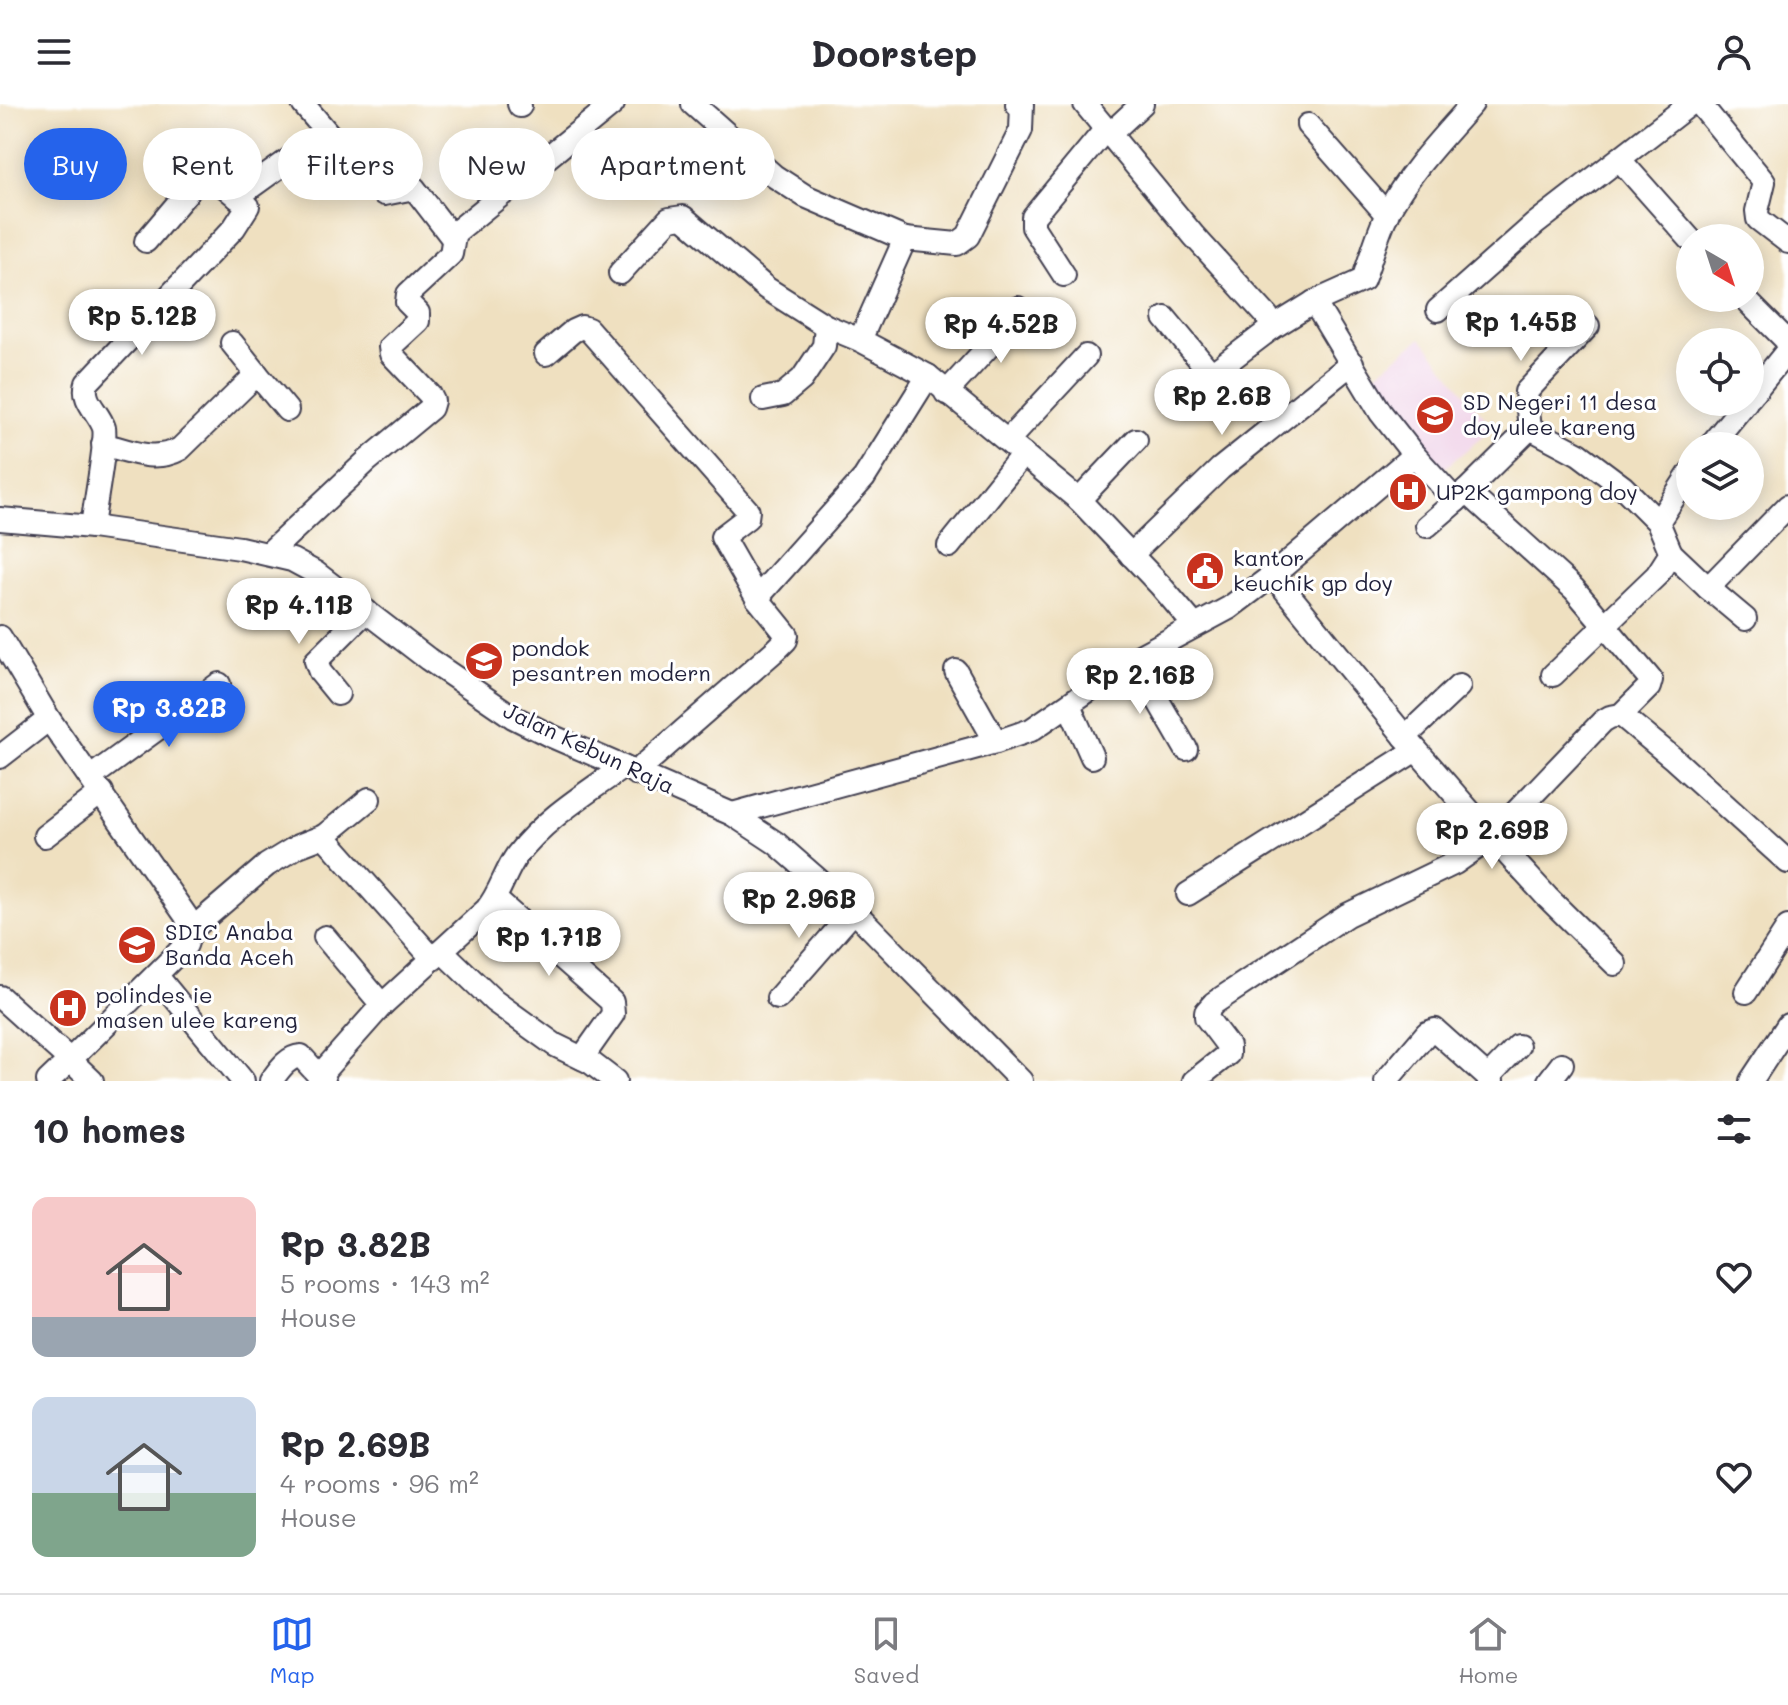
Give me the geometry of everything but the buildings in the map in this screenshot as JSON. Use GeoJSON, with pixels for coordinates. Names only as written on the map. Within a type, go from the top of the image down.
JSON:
{"type":"FeatureCollection","features":[{"type":"Feature","properties":{"kind":"street"},"geometry":{"type":"LineString","coordinates":[[303,104],[322,128]]}},
{"type":"Feature","properties":{"kind":"street"},"geometry":{"type":"LineString","coordinates":[[269,553],[367,461],[431,408],[433,401],[430,395],[391,354],[390,347],[418,321],[418,313],[407,302],[408,294],[451,254],[454,236],[613,104]]}},
{"type":"Feature","properties":{"kind":"street"},"geometry":{"type":"LineString","coordinates":[[698,106],[774,176],[805,196],[905,239],[957,244],[968,236],[1021,130],[1022,104],[1017,104]]}},
{"type":"Feature","properties":{"kind":"street"},"geometry":{"type":"LineString","coordinates":[[1085,104],[1204,248],[1267,316],[1272,328]]}},
{"type":"Feature","properties":{"kind":"street"},"geometry":{"type":"LineString","coordinates":[[1165,318],[1209,371],[1214,372],[1272,328],[1314,302],[1363,280],[1387,215],[1397,197],[1434,147],[1472,104]]}},
{"type":"Feature","properties":{"kind":"street"},"geometry":{"type":"LineString","coordinates":[[1438,310],[1535,224],[1690,104]]}},
{"type":"Feature","properties":{"kind":"street"},"geometry":{"type":"LineString","coordinates":[[1700,104],[1764,182],[1757,211],[1761,223],[1788,242]]}},
{"type":"Feature","properties":{"kind":"street"},"geometry":{"type":"LineString","coordinates":[[1105,130],[1114,130],[1135,107]]}},
{"type":"Feature","properties":{"kind":"street"},"geometry":{"type":"LineString","coordinates":[[1308,125],[1387,215]]}},
{"type":"Feature","properties":{"kind":"street"},"geometry":{"type":"LineString","coordinates":[[1064,275],[1031,222],[1105,130]]}},
{"type":"Feature","properties":{"kind":"street"},"geometry":{"type":"LineString","coordinates":[[1620,160],[1677,224]]}},
{"type":"Feature","properties":{"kind":"street"},"geometry":{"type":"LineString","coordinates":[[146,241],[181,200]]}},
{"type":"Feature","properties":{"kind":"street"},"geometry":{"type":"LineString","coordinates":[[92,527],[105,430],[88,400],[85,391],[87,383],[234,228],[248,206],[241,200]]}},
{"type":"Feature","properties":{"kind":"street"},"geometry":{"type":"LineString","coordinates":[[423,200],[448,235],[454,236]]}},
{"type":"Feature","properties":{"kind":"street"},"geometry":{"type":"LineString","coordinates":[[620,273],[669,219],[683,217],[766,288],[826,326],[928,376],[1079,500],[1194,625]]}},
{"type":"Feature","properties":{"kind":"street"},"geometry":{"type":"LineString","coordinates":[[860,340],[905,239]]}},
{"type":"Feature","properties":{"kind":"street"},"geometry":{"type":"LineString","coordinates":[[1194,1081],[1228,1054],[1228,1046],[1206,1017],[1206,1012],[1214,1003],[1347,915],[1455,863],[1492,837],[1603,721],[1621,715],[1649,687],[1651,680],[1574,589],[1414,455],[1381,413],[1314,302]]}},
{"type":"Feature","properties":{"kind":"street"},"geometry":{"type":"LineString","coordinates":[[946,393],[1001,333],[1018,308]]}},
{"type":"Feature","properties":{"kind":"street"},"geometry":{"type":"LineString","coordinates":[[1758,312],[1788,342]]}},
{"type":"Feature","properties":{"kind":"street"},"geometry":{"type":"LineString","coordinates":[[763,399],[783,395],[802,379],[824,346],[826,326]]}},
{"type":"Feature","properties":{"kind":"street"},"geometry":{"type":"LineString","coordinates":[[1530,428],[1528,389],[1588,326]]}},
{"type":"Feature","properties":{"kind":"street"},"geometry":{"type":"LineString","coordinates":[[271,1081],[283,1065],[296,1056],[301,1056],[322,1078],[382,1005],[495,899],[512,864],[546,825],[629,770],[786,640],[785,630],[757,598],[722,537],[747,518],[748,511],[588,329],[582,327],[573,331],[546,354]]}},
{"type":"Feature","properties":{"kind":"street"},"geometry":{"type":"LineString","coordinates":[[232,343],[287,410]]}},
{"type":"Feature","properties":{"kind":"street"},"geometry":{"type":"LineString","coordinates":[[1764,380],[1788,350]]}},
{"type":"Feature","properties":{"kind":"street"},"geometry":{"type":"LineString","coordinates":[[949,546],[1015,447],[1086,356]]}},
{"type":"Feature","properties":{"kind":"street"},"geometry":{"type":"LineString","coordinates":[[1131,555],[1220,469],[1352,363]]}},
{"type":"Feature","properties":{"kind":"street"},"geometry":{"type":"LineString","coordinates":[[103,444],[152,457],[171,454],[180,449],[257,374]]}},
{"type":"Feature","properties":{"kind":"street"},"geometry":{"type":"LineString","coordinates":[[757,598],[864,478],[928,376]]}},
{"type":"Feature","properties":{"kind":"street"},"geometry":{"type":"LineString","coordinates":[[1721,432],[1735,416]]}},
{"type":"Feature","properties":{"kind":"street"},"geometry":{"type":"LineString","coordinates":[[1427,526],[1530,428]]}},
{"type":"Feature","properties":{"kind":"street"},"geometry":{"type":"LineString","coordinates":[[1530,428],[1579,454],[1623,487],[1658,522],[1671,553],[1745,619]]}},
{"type":"Feature","properties":{"kind":"street"},"geometry":{"type":"LineString","coordinates":[[1079,500],[1136,440]]}},
{"type":"Feature","properties":{"kind":"street"},"geometry":{"type":"LineString","coordinates":[[732,814],[1031,730],[1134,659],[1229,608],[1273,575],[1414,455]]}},
{"type":"Feature","properties":{"kind":"street"},"geometry":{"type":"LineString","coordinates":[[1658,522],[1676,494]]}},
{"type":"Feature","properties":{"kind":"street"},"geometry":{"type":"LineString","coordinates":[[1708,588],[1788,506]]}},
{"type":"Feature","properties":{"kind":"street","name":"Jalan Kebun Raja"},"geometry":{"type":"LineString","coordinates":[[0,519],[92,527],[269,553],[292,560],[316,573],[428,659],[513,717],[732,814],[794,857],[854,911],[1021,1081]]}},
{"type":"Feature","properties":{"kind":"street"},"geometry":{"type":"LineString","coordinates":[[1553,675],[1657,575],[1671,553]]}},
{"type":"Feature","properties":{"kind":"street"},"geometry":{"type":"LineString","coordinates":[[1273,575],[1410,743],[1492,837],[1615,964]]}},
{"type":"Feature","properties":{"kind":"street"},"geometry":{"type":"LineString","coordinates":[[338,694],[320,672],[316,661],[366,611]]}},
{"type":"Feature","properties":{"kind":"street"},"geometry":{"type":"LineString","coordinates":[[0,637],[49,719],[186,916],[191,930]]}},
{"type":"Feature","properties":{"kind":"street"},"geometry":{"type":"LineString","coordinates":[[1134,659],[1186,749]]}},
{"type":"Feature","properties":{"kind":"street"},"geometry":{"type":"LineString","coordinates":[[956,671],[996,742]]}},
{"type":"Feature","properties":{"kind":"street"},"geometry":{"type":"LineString","coordinates":[[45,836],[97,785],[219,684]]}},
{"type":"Feature","properties":{"kind":"street"},"geometry":{"type":"LineString","coordinates":[[1188,894],[1410,743],[1459,686]]}},
{"type":"Feature","properties":{"kind":"street"},"geometry":{"type":"LineString","coordinates":[[1069,705],[1092,757]]}},
{"type":"Feature","properties":{"kind":"street"},"geometry":{"type":"LineString","coordinates":[[1621,715],[1788,862]]}},
{"type":"Feature","properties":{"kind":"street"},"geometry":{"type":"LineString","coordinates":[[0,757],[49,719]]}},
{"type":"Feature","properties":{"kind":"street"},"geometry":{"type":"LineString","coordinates":[[48,1081],[186,945],[191,930],[274,860],[324,836],[369,799]]}},
{"type":"Feature","properties":{"kind":"street"},"geometry":{"type":"LineString","coordinates":[[324,836],[438,955],[555,1045],[582,1058],[615,1081]]}},
{"type":"Feature","properties":{"kind":"street"},"geometry":{"type":"LineString","coordinates":[[495,899],[612,1002],[613,1014],[582,1058]]}},
{"type":"Feature","properties":{"kind":"street"},"geometry":{"type":"LineString","coordinates":[[778,998],[854,911]]}},
{"type":"Feature","properties":{"kind":"street"},"geometry":{"type":"LineString","coordinates":[[1746,992],[1788,927]]}},
{"type":"Feature","properties":{"kind":"street"},"geometry":{"type":"LineString","coordinates":[[325,937],[382,1005]]}},
{"type":"Feature","properties":{"kind":"street"},"geometry":{"type":"LineString","coordinates":[[156,975],[243,1081]]}},
{"type":"Feature","properties":{"kind":"street"},"geometry":{"type":"LineString","coordinates":[[0,997],[92,1081]]}},
{"type":"Feature","properties":{"kind":"street"},"geometry":{"type":"LineString","coordinates":[[1751,1081],[1788,1025]]}},
{"type":"Feature","properties":{"kind":"street"},"geometry":{"type":"LineString","coordinates":[[1386,1081],[1427,1033],[1435,1030],[1490,1079],[1518,1046]]}},
{"type":"Feature","properties":{"kind":"shaded area","name":"SD Negeri 11 desa doy ulee kareng"},"geometry":{"type":"Polygon","coordinates":[[[1421,338],[1493,428],[1435,476],[1364,383],[1421,338]]]}},
{"type":"Feature","properties":{"kind":"place","name":"SD Negeri 11 desa doy ulee kareng"},"geometry":{"type":"Point","coordinates":[1435,415]}},
{"type":"Feature","properties":{"kind":"place","name":"UP2K gampong doy"},"geometry":{"type":"Point","coordinates":[1408,492]}},
{"type":"Feature","properties":{"kind":"place","name":"kantor keuchik gp doy"},"geometry":{"type":"Point","coordinates":[1205,571]}},
{"type":"Feature","properties":{"kind":"place","name":"pondok pesantren modern"},"geometry":{"type":"Point","coordinates":[484,661]}},
{"type":"Feature","properties":{"kind":"place","name":"SDIC Anaba Banda Aceh"},"geometry":{"type":"Point","coordinates":[137,945]}},
{"type":"Feature","properties":{"kind":"place","name":"polindes ie masen ulee kareng"},"geometry":{"type":"Point","coordinates":[68,1008]}}]}
